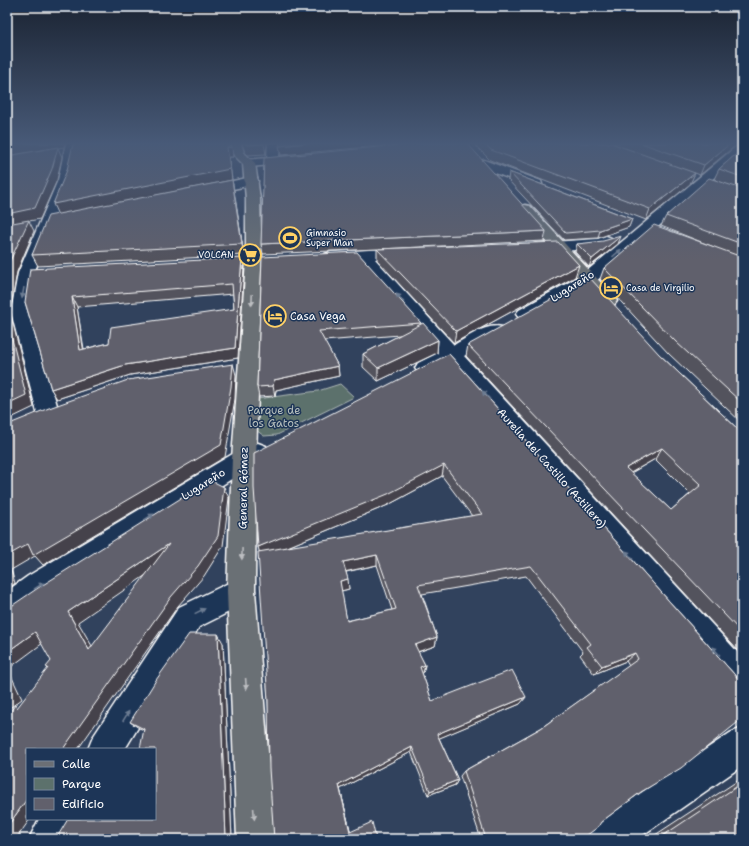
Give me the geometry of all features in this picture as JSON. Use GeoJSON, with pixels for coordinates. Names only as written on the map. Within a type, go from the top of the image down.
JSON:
{"type":"FeatureCollection","features":[{"type":"Feature","properties":{"kind":"main road","name":"General Gómez"},"geometry":{"type":"LineString","coordinates":[[252,182],[254,261],[244,446],[241,591],[256,839]]}},
{"type":"Feature","properties":{"kind":"main road"},"geometry":{"type":"LineString","coordinates":[[501,182],[504,186]]}},
{"type":"Feature","properties":{"kind":"main road"},"geometry":{"type":"LineString","coordinates":[[514,197],[620,313]]}},
{"type":"Feature","properties":{"kind":"street"},"geometry":{"type":"LineString","coordinates":[[48,413],[13,313],[34,272],[48,222],[63,182]]}},
{"type":"Feature","properties":{"kind":"street"},"geometry":{"type":"LineString","coordinates":[[191,193],[244,182]]}},
{"type":"Feature","properties":{"kind":"street"},"geometry":{"type":"LineString","coordinates":[[533,182],[550,190]]}},
{"type":"Feature","properties":{"kind":"street"},"geometry":{"type":"LineString","coordinates":[[705,182],[709,184]]}},
{"type":"Feature","properties":{"kind":"street","name":"Lugareño"},"geometry":{"type":"LineString","coordinates":[[408,377],[451,355],[588,278],[646,228],[709,184]]}},
{"type":"Feature","properties":{"kind":"street"},"geometry":{"type":"LineString","coordinates":[[631,222],[661,234]]}},
{"type":"Feature","properties":{"kind":"street"},"geometry":{"type":"LineString","coordinates":[[520,249],[600,244],[646,228]]}},
{"type":"Feature","properties":{"kind":"street"},"geometry":{"type":"LineString","coordinates":[[315,258],[425,252]]}},
{"type":"Feature","properties":{"kind":"street","name":"Aurelia del Castillo (Astillero)"},"geometry":{"type":"LineString","coordinates":[[362,255],[742,680]]}},
{"type":"Feature","properties":{"kind":"street"},"geometry":{"type":"LineString","coordinates":[[227,368],[249,365]]}},
{"type":"Feature","properties":{"kind":"street"},"geometry":{"type":"LineString","coordinates":[[244,446],[252,441],[274,444]]}},
{"type":"Feature","properties":{"kind":"street","name":"Lugareño"},"geometry":{"type":"LineString","coordinates":[[7,608],[244,446]]}},
{"type":"Feature","properties":{"kind":"street"},"geometry":{"type":"LineString","coordinates":[[106,748],[189,617],[241,591]]}},
{"type":"Feature","properties":{"kind":"street"},"geometry":{"type":"LineString","coordinates":[[605,839],[742,745]]}},
{"type":"Feature","properties":{"kind":"street"},"geometry":{"type":"LineString","coordinates":[[48,839],[60,820]]}},
{"type":"Feature","properties":{"kind":"green space","name":"Parque de los Gatos"},"geometry":{"type":"Polygon","coordinates":[[[340,384],[354,397],[277,435],[264,436],[256,430],[257,399],[318,391],[340,384]]]}},
{"type":"Feature","properties":{"kind":"building"},"geometry":{"type":"Polygon","coordinates":[[[7,182],[46,182],[35,208],[7,214],[7,182]]]}},
{"type":"Feature","properties":{"kind":"building"},"geometry":{"type":"Polygon","coordinates":[[[62,182],[162,182],[53,204],[62,182]]]}},
{"type":"Feature","properties":{"kind":"building"},"geometry":{"type":"Polygon","coordinates":[[[219,182],[232,182],[242,244],[32,255],[48,216],[219,182]]]}},
{"type":"Feature","properties":{"kind":"building"},"geometry":{"type":"Polygon","coordinates":[[[263,182],[502,182],[546,231],[261,244],[263,182]]]}},
{"type":"Feature","properties":{"kind":"building"},"geometry":{"type":"Polygon","coordinates":[[[519,182],[536,182],[632,219],[600,230],[566,233],[519,182]]]}},
{"type":"Feature","properties":{"kind":"building"},"geometry":{"type":"Polygon","coordinates":[[[579,182],[683,182],[650,209],[579,182]]]}},
{"type":"Feature","properties":{"kind":"building"},"geometry":{"type":"Polygon","coordinates":[[[704,182],[722,182],[742,189],[742,244],[666,216],[704,182]]]}},
{"type":"Feature","properties":{"kind":"building"},"geometry":{"type":"Polygon","coordinates":[[[29,220],[10,261],[7,276],[7,224],[29,220]]]}},
{"type":"Feature","properties":{"kind":"building"},"geometry":{"type":"Polygon","coordinates":[[[654,225],[742,257],[742,403],[676,342],[604,268],[654,225]]]}},
{"type":"Feature","properties":{"kind":"building"},"geometry":{"type":"Polygon","coordinates":[[[621,236],[592,259],[577,244],[603,241],[621,236]]]}},
{"type":"Feature","properties":{"kind":"building"},"geometry":{"type":"Polygon","coordinates":[[[558,242],[579,265],[456,331],[377,249],[558,242]]]}},
{"type":"Feature","properties":{"kind":"building"},"geometry":{"type":"Polygon","coordinates":[[[357,252],[421,323],[319,331],[338,366],[274,380],[273,386],[257,387],[262,257],[357,252]]]}},
{"type":"Feature","properties":{"kind":"building"},"geometry":{"type":"Polygon","coordinates":[[[242,258],[235,348],[125,365],[51,389],[25,302],[30,269],[242,258]],[[232,284],[72,297],[80,350],[109,343],[111,327],[234,309],[232,284]]]}},
{"type":"Feature","properties":{"kind":"building"},"geometry":{"type":"Polygon","coordinates":[[[590,278],[659,354],[742,433],[742,633],[468,345],[590,278]],[[662,448],[626,468],[671,510],[701,485],[662,448]]]}},
{"type":"Feature","properties":{"kind":"building"},"geometry":{"type":"Polygon","coordinates":[[[7,319],[26,395],[7,404],[7,319]]]}},
{"type":"Feature","properties":{"kind":"building"},"geometry":{"type":"Polygon","coordinates":[[[423,323],[438,340],[378,368],[363,354],[423,323]]]}},
{"type":"Feature","properties":{"kind":"building"},"geometry":{"type":"Polygon","coordinates":[[[449,354],[742,683],[742,719],[681,768],[641,792],[601,822],[598,827],[582,839],[486,839],[464,771],[541,728],[638,659],[635,653],[602,666],[587,647],[591,644],[531,566],[418,585],[437,637],[415,645],[425,665],[420,667],[432,701],[512,670],[526,697],[437,734],[458,780],[430,791],[412,747],[339,785],[350,832],[372,822],[376,839],[274,839],[269,769],[268,701],[258,552],[482,514],[444,465],[388,494],[258,547],[254,488],[254,453],[449,354]],[[377,555],[343,562],[348,579],[340,581],[347,621],[396,609],[377,555]]]}},
{"type":"Feature","properties":{"kind":"building"},"geometry":{"type":"Polygon","coordinates":[[[233,364],[231,387],[221,445],[33,555],[28,544],[7,556],[7,425],[49,408],[128,380],[233,364]]]}},
{"type":"Feature","properties":{"kind":"building"},"geometry":{"type":"Polygon","coordinates":[[[210,480],[224,487],[218,536],[198,566],[171,597],[64,748],[26,748],[26,800],[7,827],[7,716],[15,705],[17,708],[48,668],[46,667],[51,661],[35,632],[7,652],[7,609],[210,480]],[[169,544],[68,612],[89,650],[169,544]]]}},
{"type":"Feature","properties":{"kind":"building"},"geometry":{"type":"Polygon","coordinates":[[[189,634],[218,634],[226,839],[56,839],[67,820],[156,820],[156,748],[140,748],[144,729],[130,722],[156,680],[189,634]]]}},
{"type":"Feature","properties":{"kind":"building"},"geometry":{"type":"Polygon","coordinates":[[[742,783],[742,839],[658,839],[742,783]]]}},
{"type":"Feature","properties":{"kind":"place","name":"Gimnasio Super Man"},"geometry":{"type":"Point","coordinates":[290,238]}},
{"type":"Feature","properties":{"kind":"place","name":"VOLCAN"},"geometry":{"type":"Point","coordinates":[250,255]}},
{"type":"Feature","properties":{"kind":"place","name":"Casa de Virgilio"},"geometry":{"type":"Point","coordinates":[611,288]}},
{"type":"Feature","properties":{"kind":"place","name":"Casa Vega"},"geometry":{"type":"Point","coordinates":[275,316]}}]}
